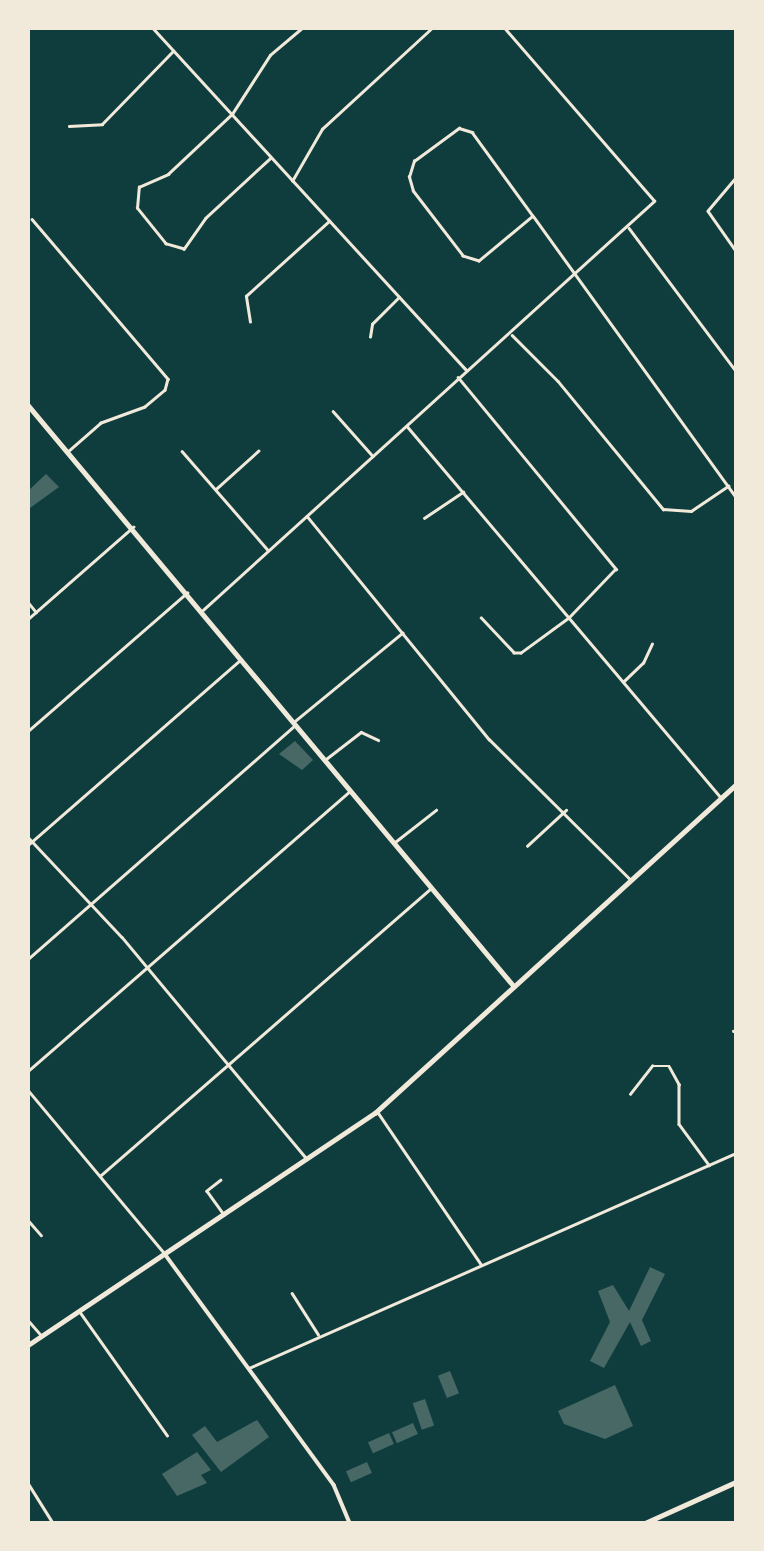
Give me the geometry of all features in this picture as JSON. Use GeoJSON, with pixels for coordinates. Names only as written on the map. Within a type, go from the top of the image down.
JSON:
{"type":"FeatureCollection","features":[{"type":"Feature","properties":{"kind":"main road"},"geometry":{"type":"LineString","coordinates":[[28,405],[203,610],[513,985]]}},
{"type":"Feature","properties":{"kind":"main road"},"geometry":{"type":"LineString","coordinates":[[28,1345],[377,1111],[736,785]]}},
{"type":"Feature","properties":{"kind":"main road"},"geometry":{"type":"LineString","coordinates":[[645,1523],[736,1482]]}},
{"type":"Feature","properties":{"kind":"street"},"geometry":{"type":"LineString","coordinates":[[153,28],[466,370]]}},
{"type":"Feature","properties":{"kind":"street"},"geometry":{"type":"LineString","coordinates":[[271,158],[206,218],[190,246],[166,244],[137,208],[136,191],[168,174],[232,114],[270,55],[302,28]]}},
{"type":"Feature","properties":{"kind":"street"},"geometry":{"type":"LineString","coordinates":[[292,181],[322,129],[432,28]]}},
{"type":"Feature","properties":{"kind":"street"},"geometry":{"type":"LineString","coordinates":[[203,610],[458,377],[511,335],[654,201],[504,28]]}},
{"type":"Feature","properties":{"kind":"street"},"geometry":{"type":"LineString","coordinates":[[69,126],[102,124],[173,50]]}},
{"type":"Feature","properties":{"kind":"street"},"geometry":{"type":"LineString","coordinates":[[533,216],[484,260],[469,260],[413,191],[414,161],[451,131],[467,129],[533,216],[736,497]]}},
{"type":"Feature","properties":{"kind":"street"},"geometry":{"type":"LineString","coordinates":[[736,178],[708,211],[736,251]]}},
{"type":"Feature","properties":{"kind":"street"},"geometry":{"type":"LineString","coordinates":[[32,219],[168,379],[165,390],[145,407],[102,423],[68,452]]}},
{"type":"Feature","properties":{"kind":"street"},"geometry":{"type":"LineString","coordinates":[[250,322],[246,296],[329,220]]}},
{"type":"Feature","properties":{"kind":"street"},"geometry":{"type":"LineString","coordinates":[[629,227],[736,371]]}},
{"type":"Feature","properties":{"kind":"street"},"geometry":{"type":"LineString","coordinates":[[370,337],[372,324],[400,298]]}},
{"type":"Feature","properties":{"kind":"street"},"geometry":{"type":"LineString","coordinates":[[511,335],[558,381],[663,509],[691,510],[728,486]]}},
{"type":"Feature","properties":{"kind":"street"},"geometry":{"type":"LineString","coordinates":[[458,377],[614,561],[613,577],[569,618],[514,653],[481,618]]}},
{"type":"Feature","properties":{"kind":"street"},"geometry":{"type":"LineString","coordinates":[[333,411],[373,456]]}},
{"type":"Feature","properties":{"kind":"street"},"geometry":{"type":"LineString","coordinates":[[407,425],[721,797]]}},
{"type":"Feature","properties":{"kind":"street"},"geometry":{"type":"LineString","coordinates":[[182,451],[268,550]]}},
{"type":"Feature","properties":{"kind":"street"},"geometry":{"type":"LineString","coordinates":[[216,489],[258,451]]}},
{"type":"Feature","properties":{"kind":"street"},"geometry":{"type":"LineString","coordinates":[[424,518],[463,492]]}},
{"type":"Feature","properties":{"kind":"street"},"geometry":{"type":"LineString","coordinates":[[307,516],[496,747],[566,810],[630,879]]}},
{"type":"Feature","properties":{"kind":"street"},"geometry":{"type":"LineString","coordinates":[[28,619],[133,527]]}},
{"type":"Feature","properties":{"kind":"street"},"geometry":{"type":"LineString","coordinates":[[28,731],[188,593]]}},
{"type":"Feature","properties":{"kind":"street"},"geometry":{"type":"LineString","coordinates":[[28,602],[36,612]]}},
{"type":"Feature","properties":{"kind":"street"},"geometry":{"type":"LineString","coordinates":[[28,959],[296,723],[402,634]]}},
{"type":"Feature","properties":{"kind":"street"},"geometry":{"type":"LineString","coordinates":[[623,682],[643,663],[652,644]]}},
{"type":"Feature","properties":{"kind":"street"},"geometry":{"type":"LineString","coordinates":[[28,845],[242,658]]}},
{"type":"Feature","properties":{"kind":"street"},"geometry":{"type":"LineString","coordinates":[[326,759],[361,732],[378,740]]}},
{"type":"Feature","properties":{"kind":"street"},"geometry":{"type":"LineString","coordinates":[[28,1071],[351,789]]}},
{"type":"Feature","properties":{"kind":"street"},"geometry":{"type":"LineString","coordinates":[[395,842],[436,810]]}},
{"type":"Feature","properties":{"kind":"street"},"geometry":{"type":"LineString","coordinates":[[527,846],[566,810]]}},
{"type":"Feature","properties":{"kind":"street"},"geometry":{"type":"LineString","coordinates":[[28,837],[88,906],[148,968],[307,1159]]}},
{"type":"Feature","properties":{"kind":"street"},"geometry":{"type":"LineString","coordinates":[[100,1176],[432,887]]}},
{"type":"Feature","properties":{"kind":"street"},"geometry":{"type":"LineString","coordinates":[[630,1094],[652,1066],[669,1066],[678,1084],[679,1124],[709,1165]]}},
{"type":"Feature","properties":{"kind":"street"},"geometry":{"type":"LineString","coordinates":[[28,1090],[165,1254],[334,1485],[350,1523]]}},
{"type":"Feature","properties":{"kind":"street"},"geometry":{"type":"LineString","coordinates":[[377,1111],[481,1264]]}},
{"type":"Feature","properties":{"kind":"street"},"geometry":{"type":"LineString","coordinates":[[249,1368],[318,1334],[736,1153]]}},
{"type":"Feature","properties":{"kind":"street"},"geometry":{"type":"LineString","coordinates":[[222,1180],[207,1191],[224,1214]]}},
{"type":"Feature","properties":{"kind":"street"},"geometry":{"type":"LineString","coordinates":[[28,1220],[41,1235]]}},
{"type":"Feature","properties":{"kind":"street"},"geometry":{"type":"LineString","coordinates":[[292,1293],[318,1334]]}},
{"type":"Feature","properties":{"kind":"street"},"geometry":{"type":"LineString","coordinates":[[79,1311],[167,1435]]}},
{"type":"Feature","properties":{"kind":"street"},"geometry":{"type":"LineString","coordinates":[[28,1320],[42,1336]]}},
{"type":"Feature","properties":{"kind":"street"},"geometry":{"type":"LineString","coordinates":[[28,1483],[53,1523]]}},
{"type":"Feature","properties":{"kind":"building"},"geometry":{"type":"Polygon","coordinates":[[[46,474],[59,487],[30,508],[28,491],[46,474]]]}},
{"type":"Feature","properties":{"kind":"building"},"geometry":{"type":"Polygon","coordinates":[[[295,741],[313,760],[302,770],[279,754],[295,741]]]}},
{"type":"Feature","properties":{"kind":"building"},"geometry":{"type":"Polygon","coordinates":[[[650,1267],[665,1274],[642,1320],[651,1341],[641,1346],[630,1322],[604,1368],[590,1361],[610,1322],[598,1291],[613,1285],[629,1311],[650,1267]]]}},
{"type":"Feature","properties":{"kind":"building"},"geometry":{"type":"Polygon","coordinates":[[[450,1371],[459,1393],[447,1398],[438,1376],[450,1371]]]}},
{"type":"Feature","properties":{"kind":"building"},"geometry":{"type":"Polygon","coordinates":[[[615,1385],[633,1426],[605,1439],[564,1424],[558,1411],[615,1385]]]}},
{"type":"Feature","properties":{"kind":"building"},"geometry":{"type":"Polygon","coordinates":[[[425,1399],[434,1425],[422,1430],[413,1403],[425,1399]]]}},
{"type":"Feature","properties":{"kind":"building"},"geometry":{"type":"Polygon","coordinates":[[[257,1420],[269,1437],[221,1472],[192,1435],[205,1426],[217,1442],[257,1420]]]}},
{"type":"Feature","properties":{"kind":"building"},"geometry":{"type":"Polygon","coordinates":[[[413,1423],[418,1434],[397,1443],[392,1432],[413,1423]]]}},
{"type":"Feature","properties":{"kind":"building"},"geometry":{"type":"Polygon","coordinates":[[[389,1433],[394,1444],[373,1453],[368,1442],[389,1433]]]}},
{"type":"Feature","properties":{"kind":"building"},"geometry":{"type":"Polygon","coordinates":[[[197,1452],[211,1470],[201,1475],[207,1483],[177,1496],[162,1474],[197,1452]]]}},
{"type":"Feature","properties":{"kind":"building"},"geometry":{"type":"Polygon","coordinates":[[[367,1462],[372,1473],[351,1482],[346,1471],[367,1462]]]}}]}
